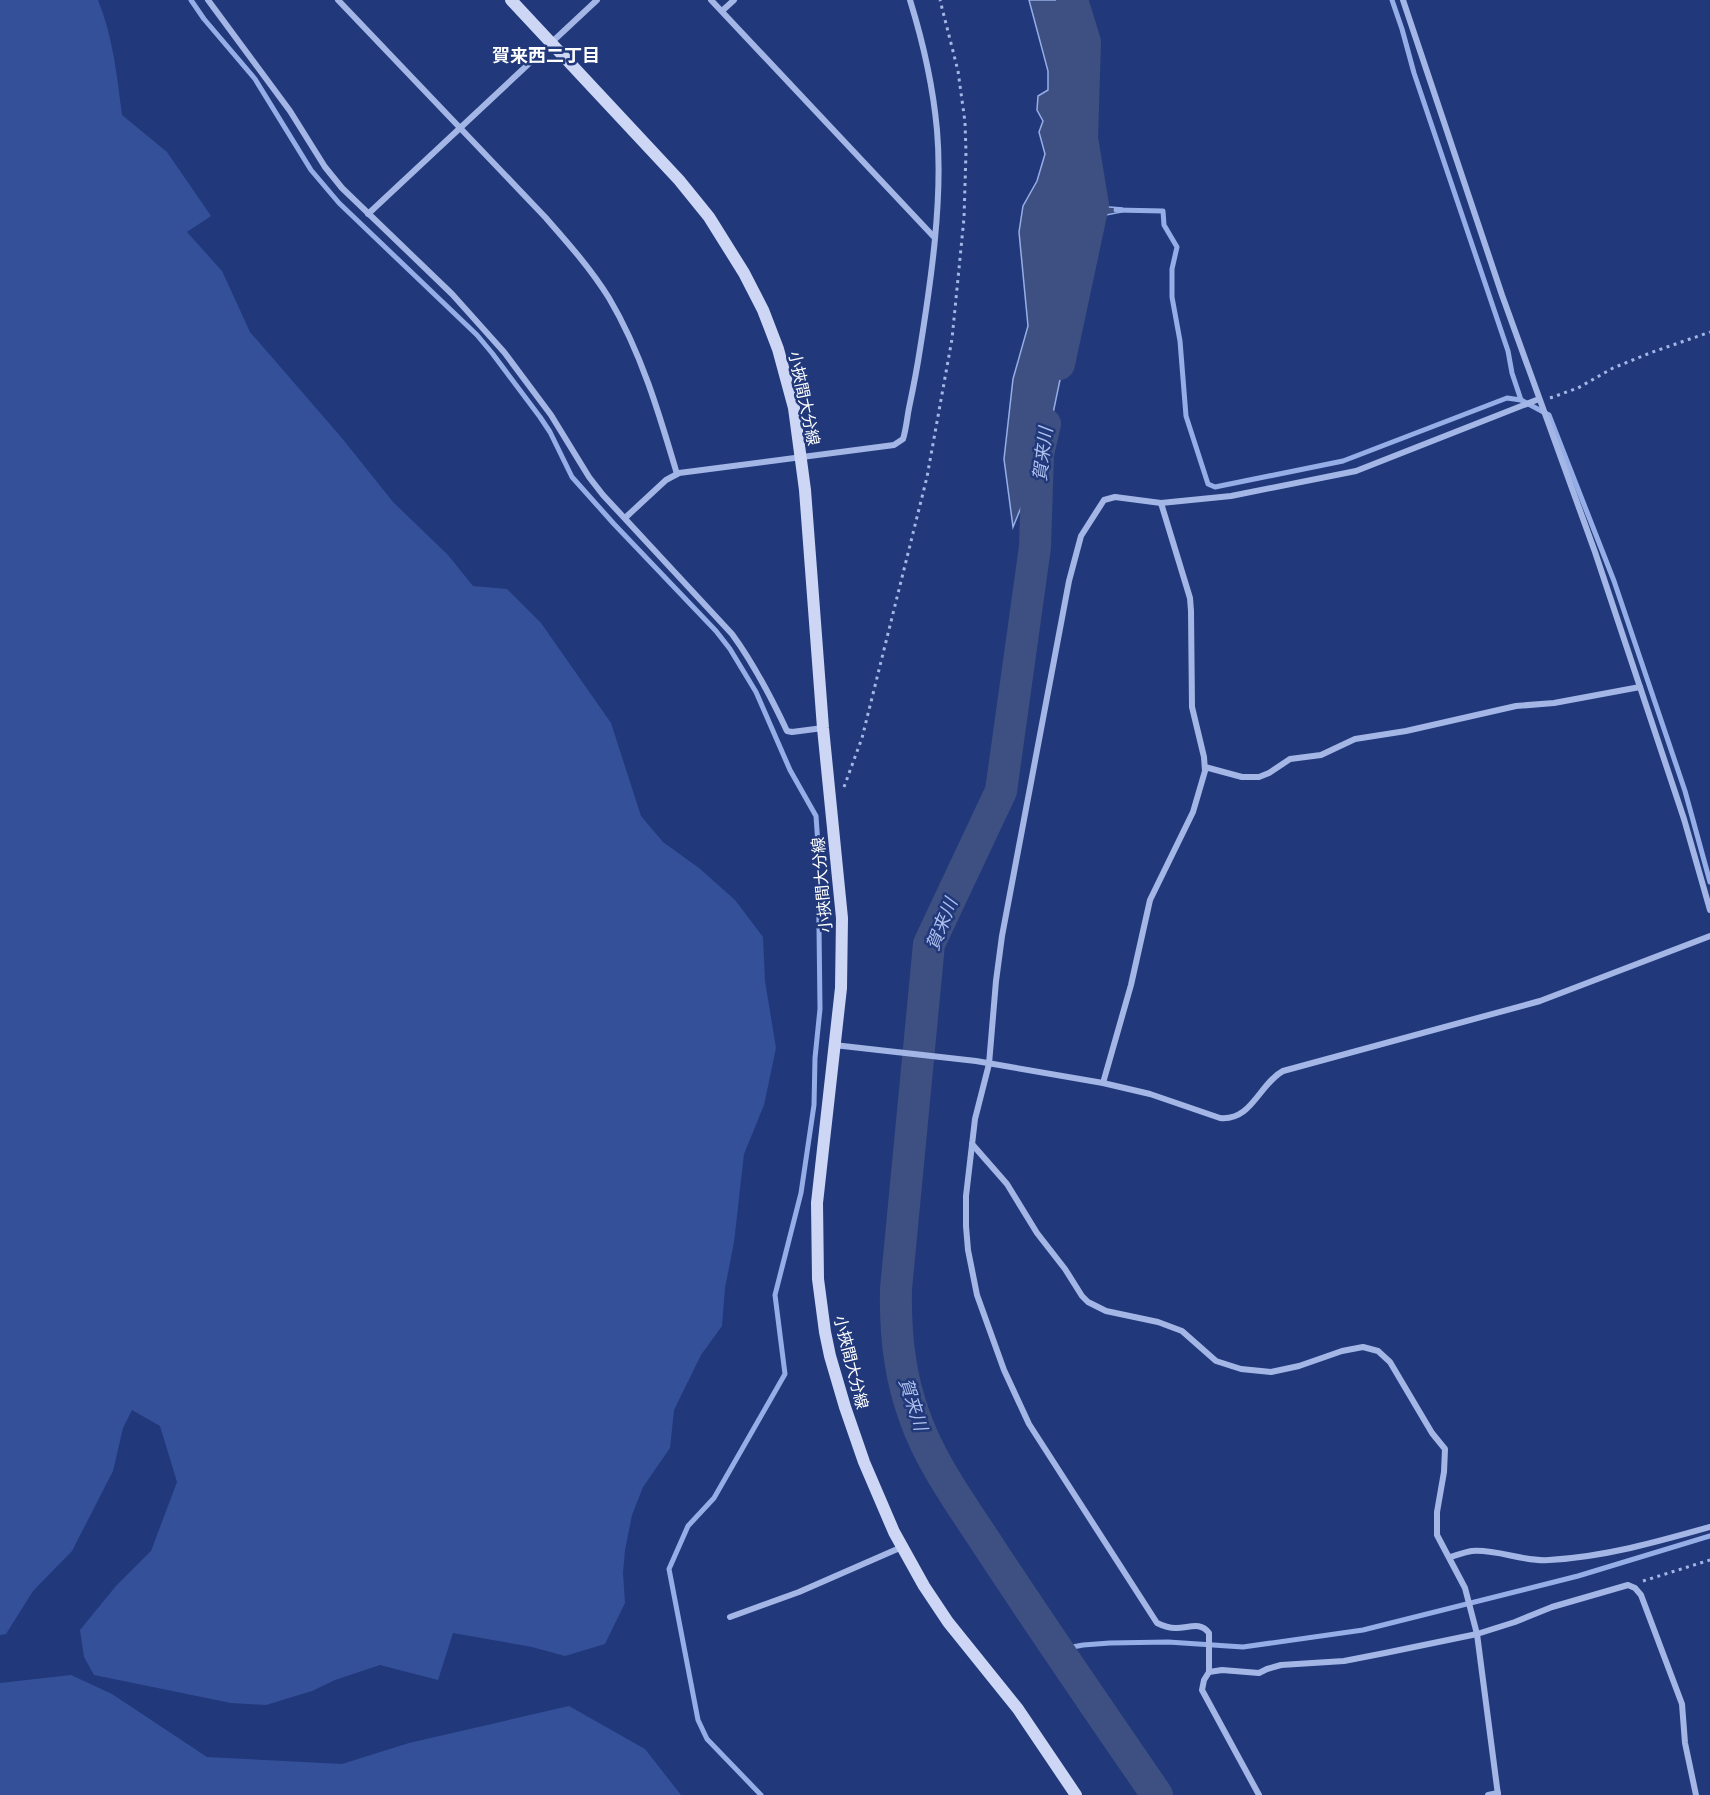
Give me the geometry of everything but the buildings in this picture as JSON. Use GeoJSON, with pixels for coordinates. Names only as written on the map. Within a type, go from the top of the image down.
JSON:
{"type":"FeatureCollection","features":[{"type":"Feature","properties":{"kind":"main road","name":"小挾間大分線"},"geometry":{"type":"LineString","coordinates":[[511,0],[679,180],[709,217],[733,253],[763,310],[778,349],[790,389],[805,490],[823,728],[842,918],[841,988],[817,1203],[817,1254],[822,1310],[830,1356],[847,1415],[870,1478],[902,1547],[943,1614],[1018,1709],[1076,1795]]}},
{"type":"Feature","properties":{"kind":"street"},"geometry":{"type":"LineString","coordinates":[[208,0],[290,111],[325,167],[342,188],[452,294],[498,345],[551,415],[589,477],[603,495],[732,634],[749,658],[787,731],[823,728]]}},
{"type":"Feature","properties":{"kind":"street"},"geometry":{"type":"LineString","coordinates":[[338,0],[546,218],[578,255],[608,297],[646,376],[677,474]]}},
{"type":"Feature","properties":{"kind":"street"},"geometry":{"type":"LineString","coordinates":[[368,214],[597,0]]}},
{"type":"Feature","properties":{"kind":"street"},"geometry":{"type":"LineString","coordinates":[[711,0],[934,237]]}},
{"type":"Feature","properties":{"kind":"street"},"geometry":{"type":"LineString","coordinates":[[722,11],[734,0]]}},
{"type":"Feature","properties":{"kind":"street"},"geometry":{"type":"LineString","coordinates":[[625,518],[666,480],[686,471],[894,445],[903,439],[922,338],[934,237],[938,168],[937,133],[928,69],[910,0]]}},
{"type":"Feature","properties":{"kind":"street"},"geometry":{"type":"LineString","coordinates":[[1403,0],[1494,272],[1640,687],[1684,819],[1710,910]]}},
{"type":"Feature","properties":{"kind":"street"},"geometry":{"type":"LineString","coordinates":[[1259,1795],[1203,1690],[1204,1680],[1209,1671],[1209,1633],[1201,1626],[1176,1628],[1157,1623],[1033,1430],[1014,1395],[977,1295],[968,1250],[966,1196],[975,1119],[989,1064],[1002,936],[1063,615],[1081,536],[1104,500],[1115,497],[1161,503],[1231,496],[1356,471],[1539,399]]}},
{"type":"Feature","properties":{"kind":"street"},"geometry":{"type":"LineString","coordinates":[[1103,1083],[1131,985],[1150,900],[1193,812],[1200,791],[1204,766],[1192,707],[1190,598],[1161,503]]}},
{"type":"Feature","properties":{"kind":"street"},"geometry":{"type":"LineString","coordinates":[[1204,766],[1242,777],[1258,777],[1269,773],[1290,759],[1321,754],[1355,739],[1406,731],[1516,706],[1554,703],[1640,687]]}},
{"type":"Feature","properties":{"kind":"street"},"geometry":{"type":"LineString","coordinates":[[834,1045],[976,1061],[1103,1083],[1128,1088],[1220,1119],[1228,1119],[1243,1112],[1283,1071],[1540,1001],[1710,936]]}},
{"type":"Feature","properties":{"kind":"street"},"geometry":{"type":"LineString","coordinates":[[972,1144],[1007,1185],[1037,1233],[1065,1269],[1082,1296],[1097,1308],[1182,1331],[1216,1361],[1241,1369],[1271,1372],[1363,1347],[1378,1351],[1390,1362],[1432,1433],[1445,1449],[1444,1472],[1437,1512],[1437,1535],[1465,1588],[1477,1634],[1498,1794],[1488,1795]]}},
{"type":"Feature","properties":{"kind":"street"},"geometry":{"type":"LineString","coordinates":[[1450,1557],[1471,1551],[1495,1552],[1523,1559],[1546,1560],[1596,1556],[1710,1527]]}},
{"type":"Feature","properties":{"kind":"street"},"geometry":{"type":"LineString","coordinates":[[730,1617],[799,1592],[902,1547]]}},
{"type":"Feature","properties":{"kind":"street"},"geometry":{"type":"LineString","coordinates":[[1209,1671],[1259,1673],[1281,1665],[1344,1661],[1477,1634],[1552,1607],[1628,1585],[1635,1588],[1641,1595],[1682,1704],[1685,1743],[1696,1795]]}},
{"type":"Feature","properties":{"kind":"path"},"geometry":{"type":"LineString","coordinates":[[844,787],[862,738],[927,477],[952,339],[964,218],[966,142],[958,71],[940,0]]}},
{"type":"Feature","properties":{"kind":"path"},"geometry":{"type":"LineString","coordinates":[[1539,399],[1547,399],[1578,388],[1622,364],[1710,333]]}},
{"type":"Feature","properties":{"kind":"path"},"geometry":{"type":"LineString","coordinates":[[1628,1585],[1710,1560]]}},
{"type":"Feature","properties":{"kind":"shaded area"},"geometry":{"type":"Polygon","coordinates":[[[0,0],[98,0],[111,42],[122,115],[167,152],[211,216],[187,232],[222,271],[250,332],[341,437],[393,502],[448,555],[473,586],[507,589],[541,623],[611,723],[641,816],[663,842],[699,868],[735,900],[763,937],[765,981],[776,1048],[764,1105],[744,1154],[734,1242],[725,1288],[722,1326],[701,1355],[674,1410],[670,1448],[643,1487],[632,1515],[623,1573],[625,1603],[605,1644],[565,1656],[532,1647],[453,1633],[438,1680],[380,1665],[335,1680],[312,1691],[266,1705],[231,1703],[94,1675],[84,1657],[80,1630],[116,1586],[151,1551],[177,1482],[160,1426],[132,1410],[123,1428],[113,1471],[72,1551],[33,1591],[6,1634],[0,1635],[0,0]]]}},
{"type":"Feature","properties":{"kind":"shaded area"},"geometry":{"type":"Polygon","coordinates":[[[71,1675],[112,1694],[207,1757],[342,1764],[409,1743],[569,1706],[645,1749],[681,1795],[0,1795],[0,1683],[71,1675]]]}},
{"type":"Feature","properties":{"kind":"water"},"geometry":{"type":"Polygon","coordinates":[[[1029,0],[1063,0],[1072,22],[1084,71],[1088,77],[1090,103],[1086,123],[1078,142],[1083,205],[1122,208],[1122,212],[1080,220],[1073,266],[1066,351],[1046,447],[1013,527],[1004,459],[1013,379],[1028,326],[1019,232],[1023,206],[1037,181],[1045,154],[1039,132],[1043,121],[1037,110],[1038,96],[1048,90],[1048,71],[1029,0]]]}},
{"type":"Feature","properties":{"kind":"waterway"},"geometry":{"type":"LineString","coordinates":[[191,0],[204,19],[255,79],[311,170],[339,203],[477,335],[540,417],[572,477],[716,631],[730,649],[756,692],[790,770],[816,816],[820,1009],[815,1058],[814,1105],[801,1193],[775,1295],[785,1374],[714,1498],[688,1526],[669,1569],[698,1720],[707,1739],[761,1795]]}},
{"type":"Feature","properties":{"kind":"waterway","name":"賀来川"},"geometry":{"type":"LineString","coordinates":[[1059,364],[1093,205],[1082,138],[1085,42],[1072,0]]}},
{"type":"Feature","properties":{"kind":"waterway"},"geometry":{"type":"LineString","coordinates":[[1392,0],[1414,73],[1508,351],[1521,400]]}},
{"type":"Feature","properties":{"kind":"waterway"},"geometry":{"type":"LineString","coordinates":[[1116,210],[1163,211],[1164,225],[1177,247],[1172,269],[1172,297],[1180,341],[1186,416],[1208,484],[1215,487],[1343,461],[1507,398],[1521,400],[1549,415],[1614,581],[1685,791],[1710,882]]}},
{"type":"Feature","properties":{"kind":"waterway","name":"賀来川"},"geometry":{"type":"LineString","coordinates":[[1045,424],[1038,454],[1035,547],[1001,791],[929,944],[896,1289],[897,1337],[901,1369],[909,1400],[921,1433],[939,1469],[1157,1795]]}},
{"type":"Feature","properties":{"kind":"waterway"},"geometry":{"type":"LineString","coordinates":[[1057,1650],[1110,1643],[1168,1642],[1243,1647],[1363,1630],[1578,1576],[1710,1536]]}},
{"type":"Feature","properties":{"kind":"district","name":"賀来西二丁目"},"geometry":{"type":"Point","coordinates":[546,55]}}]}
